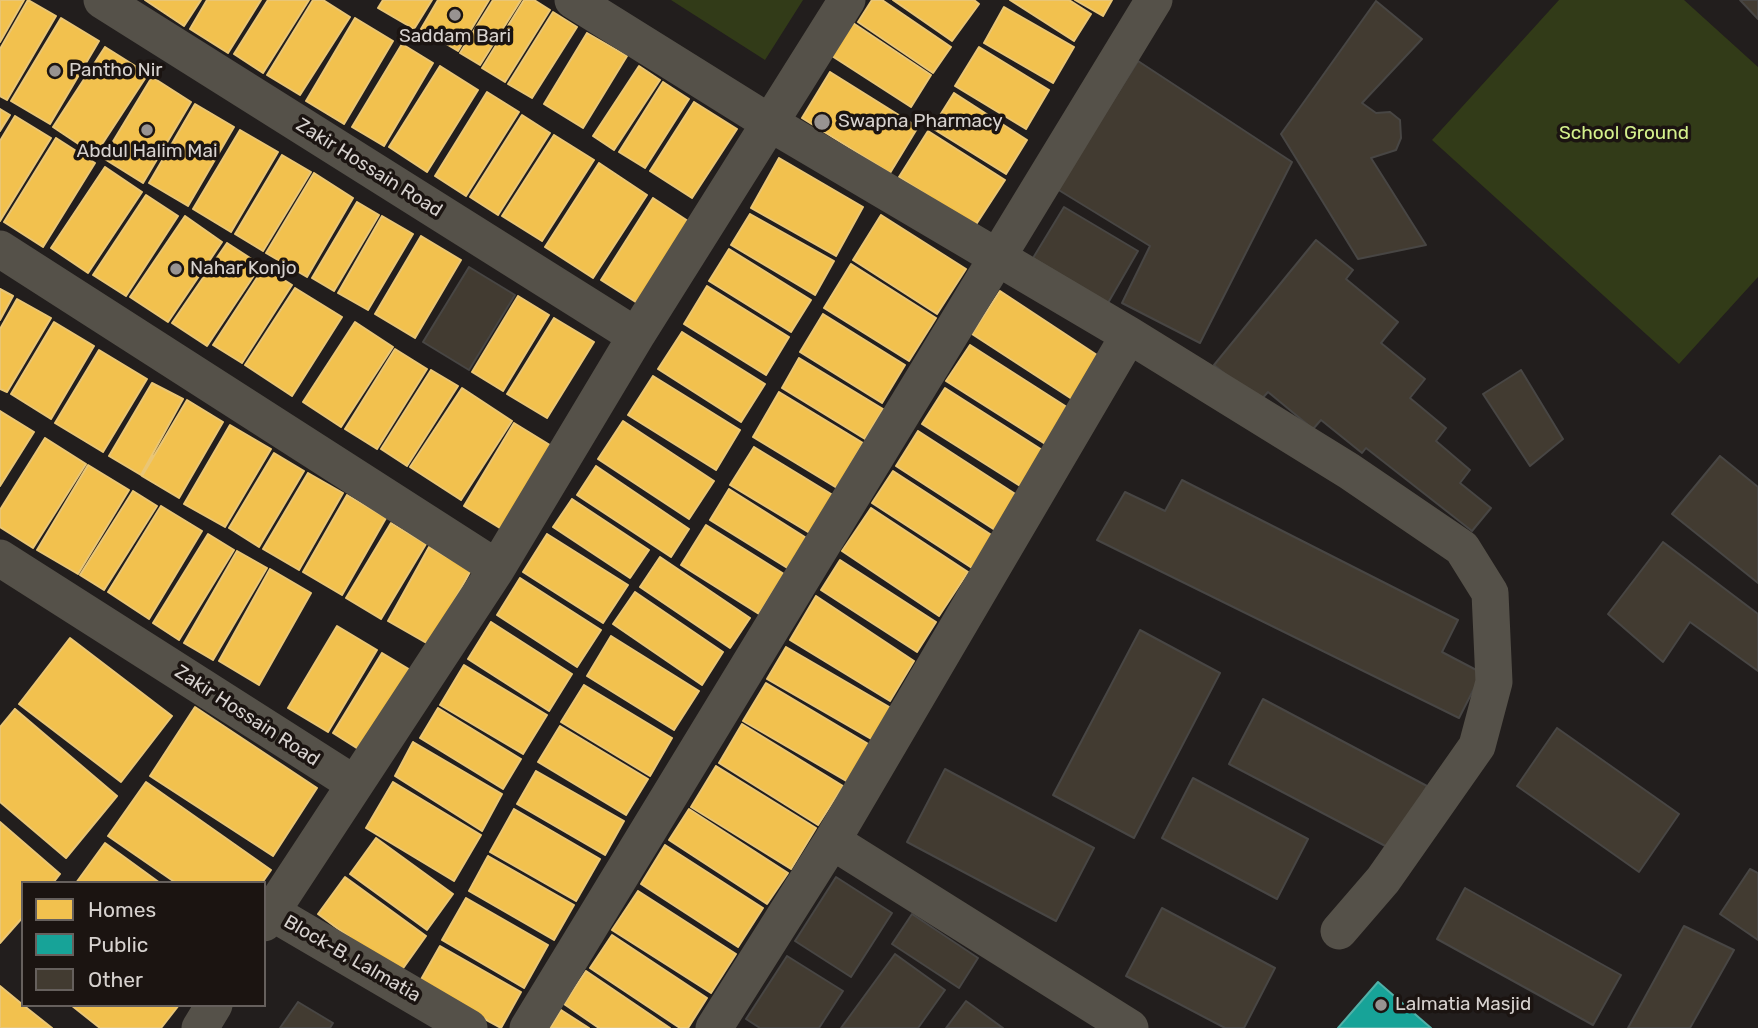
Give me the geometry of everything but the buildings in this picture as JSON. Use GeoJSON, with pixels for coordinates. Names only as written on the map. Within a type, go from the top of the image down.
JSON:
{"type":"FeatureCollection","features":[{"type":"Feature","properties":{"kind":"street","name":"Zakir Hossain Road"},"geometry":{"type":"LineString","coordinates":[[102,0],[636,336]]}},
{"type":"Feature","properties":{"kind":"street"},"geometry":{"type":"LineString","coordinates":[[573,0],[770,123],[1129,335],[1349,471],[1462,548],[1490,593],[1494,682],[1477,746],[1383,880],[1339,931]]}},
{"type":"Feature","properties":{"kind":"street"},"geometry":{"type":"LineString","coordinates":[[268,917],[353,783],[497,568],[636,336],[847,0]]}},
{"type":"Feature","properties":{"kind":"street"},"geometry":{"type":"LineString","coordinates":[[528,1028],[1154,0]]}},
{"type":"Feature","properties":{"kind":"street"},"geometry":{"type":"LineString","coordinates":[[0,249],[497,568]]}},
{"type":"Feature","properties":{"kind":"street"},"geometry":{"type":"LineString","coordinates":[[714,1028],[832,841],[1129,335]]}},
{"type":"Feature","properties":{"kind":"street","name":"Zakir Hossain Road"},"geometry":{"type":"LineString","coordinates":[[0,558],[353,783]]}},
{"type":"Feature","properties":{"kind":"street"},"geometry":{"type":"LineString","coordinates":[[832,841],[1130,1028]]}},
{"type":"Feature","properties":{"kind":"street","name":"Block-B, Lalmatia"},"geometry":{"type":"LineString","coordinates":[[268,917],[469,1028]]}},
{"type":"Feature","properties":{"kind":"street"},"geometry":{"type":"LineString","coordinates":[[200,1028],[213,1007]]}},
{"type":"Feature","properties":{"kind":"green space"},"geometry":{"type":"Polygon","coordinates":[[[671,0],[803,0],[765,60],[671,0]]]}},
{"type":"Feature","properties":{"kind":"green space","name":"School Ground"},"geometry":{"type":"Polygon","coordinates":[[[1559,0],[1684,0],[1758,67],[1758,277],[1679,364],[1432,140],[1559,0]]]}},
{"type":"Feature","properties":{"kind":"place","name":"Saddam Bari"},"geometry":{"type":"Point","coordinates":[455,15]}},
{"type":"Feature","properties":{"kind":"place","name":"Pantho Nir"},"geometry":{"type":"Point","coordinates":[55,71]}},
{"type":"Feature","properties":{"kind":"place","name":"Swapna Pharmacy"},"geometry":{"type":"Point","coordinates":[822,122]}},
{"type":"Feature","properties":{"kind":"place","name":"Abdul Halim Mai"},"geometry":{"type":"Point","coordinates":[147,130]}},
{"type":"Feature","properties":{"kind":"place","name":"Nahar Konjo"},"geometry":{"type":"Point","coordinates":[176,269]}},
{"type":"Feature","properties":{"kind":"place","name":"Lalmatia Masjid"},"geometry":{"type":"Point","coordinates":[1381,1005]}}]}
